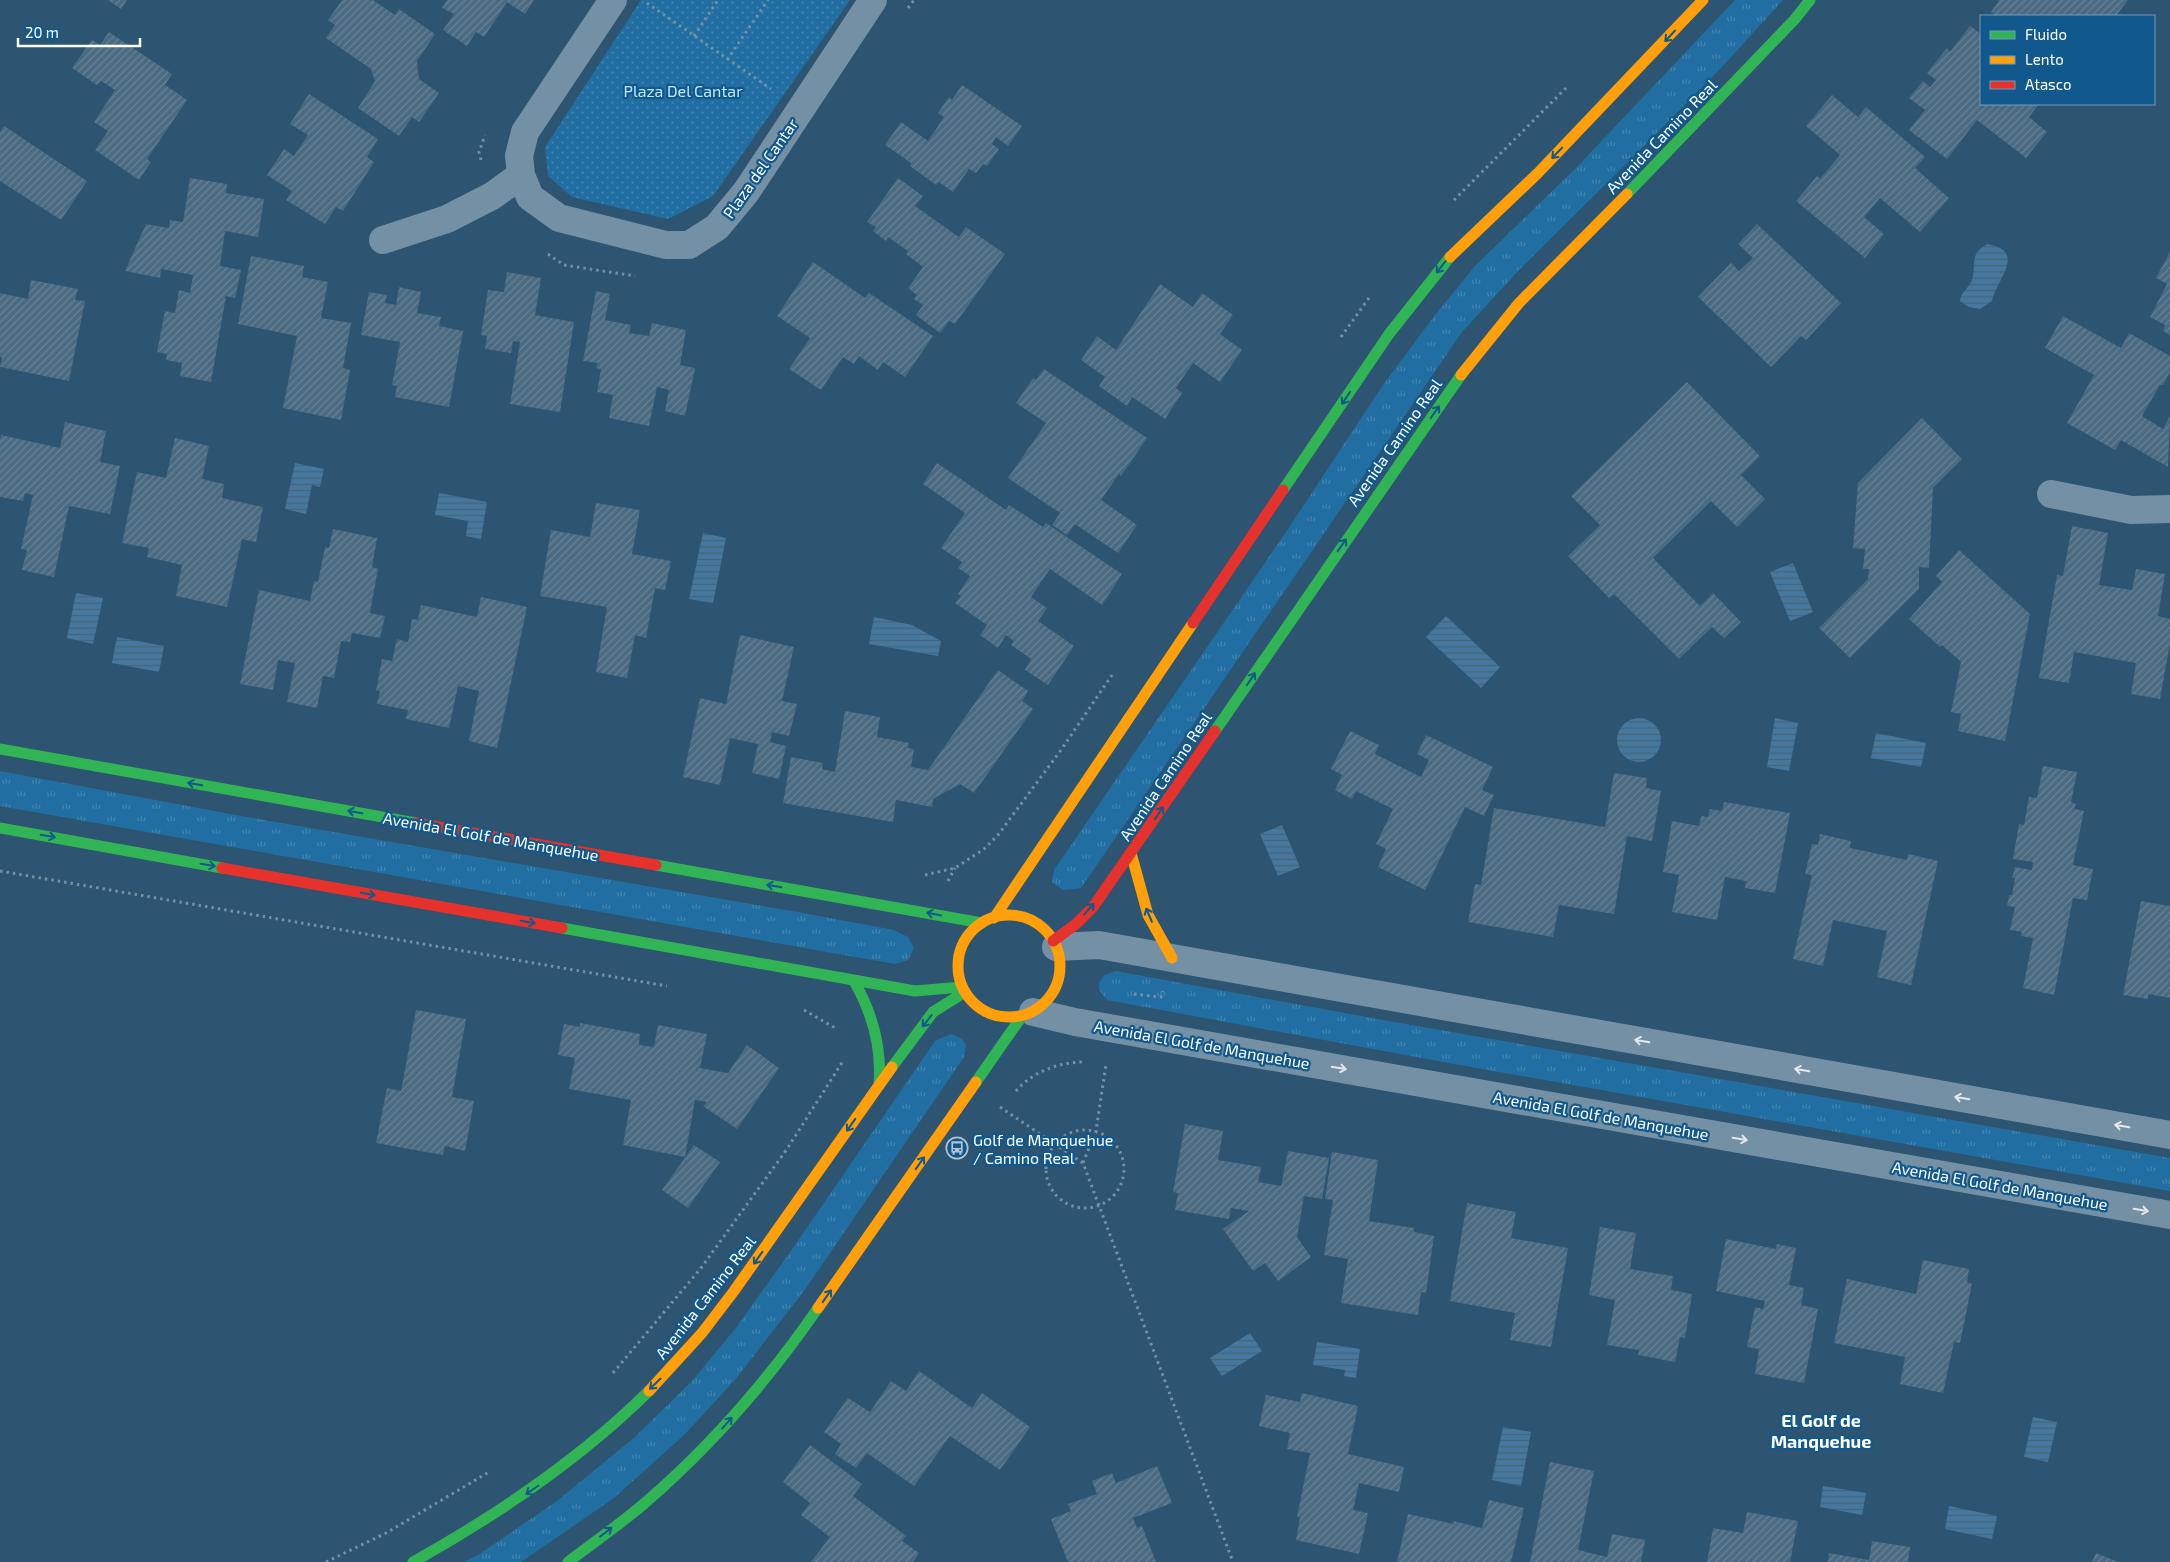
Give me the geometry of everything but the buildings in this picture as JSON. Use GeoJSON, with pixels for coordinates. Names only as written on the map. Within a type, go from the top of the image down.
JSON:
{"type":"FeatureCollection","features":[{"type":"Feature","properties":{"kind":"main road"},"geometry":{"type":"LineString","coordinates":[[994,918],[1389,334],[1447,259],[1538,173],[1703,0]]}},
{"type":"Feature","properties":{"kind":"main road","name":"Avenida Camino Real"},"geometry":{"type":"LineString","coordinates":[[1055,944],[1092,907],[1131,854],[1428,421],[1480,350],[1519,303],[1690,130],[1795,19],[1810,0]]}},
{"type":"Feature","properties":{"kind":"main road","name":"Avenida El Golf de Manquehue"},"geometry":{"type":"LineString","coordinates":[[0,749],[982,923]]}},
{"type":"Feature","properties":{"kind":"main road"},"geometry":{"type":"LineString","coordinates":[[0,828],[854,981],[914,991],[964,989]]}},
{"type":"Feature","properties":{"kind":"main road"},"geometry":{"type":"LineString","coordinates":[[1131,854],[1148,915],[1172,958]]}},
{"type":"Feature","properties":{"kind":"main road"},"geometry":{"type":"LineString","coordinates":[[1013,916],[1032,921],[1047,933],[1055,944],[1060,968],[1054,989],[1042,1006],[1027,1014],[1013,1017],[994,1015],[978,1006],[964,989],[959,977],[959,956],[967,938],[982,923],[994,918],[1013,916]]}},
{"type":"Feature","properties":{"kind":"main road"},"geometry":{"type":"LineString","coordinates":[[854,981],[864,996],[877,1031],[880,1049],[879,1085]]}},
{"type":"Feature","properties":{"kind":"main road","name":"Avenida Camino Real"},"geometry":{"type":"LineString","coordinates":[[413,1562],[502,1511],[546,1480],[607,1431],[663,1376],[699,1336],[733,1293],[879,1085],[937,1009],[964,989]]}},
{"type":"Feature","properties":{"kind":"main road"},"geometry":{"type":"LineString","coordinates":[[568,1562],[646,1502],[715,1437],[790,1349],[1027,1014]]}},
{"type":"Feature","properties":{"kind":"street","name":"Plaza del Cantar"},"geometry":{"type":"LineString","coordinates":[[613,0],[525,132],[519,156],[521,175],[530,197],[558,218],[666,246],[689,245],[717,227],[746,192],[873,0]]}},
{"type":"Feature","properties":{"kind":"street"},"geometry":{"type":"LineString","coordinates":[[383,240],[447,219],[492,196],[521,175]]}},
{"type":"Feature","properties":{"kind":"street"},"geometry":{"type":"LineString","coordinates":[[2051,494],[2131,510],[2170,509]]}},
{"type":"Feature","properties":{"kind":"street"},"geometry":{"type":"LineString","coordinates":[[1055,944],[1099,946],[1172,958],[2170,1135]]}},
{"type":"Feature","properties":{"kind":"street","name":"Avenida El Golf de Manquehue"},"geometry":{"type":"LineString","coordinates":[[1027,1014],[2170,1215]]}},
{"type":"Feature","properties":{"kind":"path"},"geometry":{"type":"LineString","coordinates":[[642,0],[801,110]]}},
{"type":"Feature","properties":{"kind":"path"},"geometry":{"type":"LineString","coordinates":[[694,36],[718,0]]}},
{"type":"Feature","properties":{"kind":"path"},"geometry":{"type":"LineString","coordinates":[[727,60],[768,0]]}},
{"type":"Feature","properties":{"kind":"path"},"geometry":{"type":"LineString","coordinates":[[902,16],[914,0]]}},
{"type":"Feature","properties":{"kind":"path"},"geometry":{"type":"LineString","coordinates":[[488,127],[479,152],[492,196]]}},
{"type":"Feature","properties":{"kind":"path"},"geometry":{"type":"LineString","coordinates":[[543,250],[564,265],[639,277]]}},
{"type":"Feature","properties":{"kind":"path"},"geometry":{"type":"LineString","coordinates":[[930,913],[955,868]]}},
{"type":"Feature","properties":{"kind":"path"},"geometry":{"type":"LineString","coordinates":[[0,871],[667,986]]}},
{"type":"Feature","properties":{"kind":"path"},"geometry":{"type":"LineString","coordinates":[[795,1008],[805,1010],[839,1031]]}},
{"type":"Feature","properties":{"kind":"path"},"geometry":{"type":"LineString","coordinates":[[609,1378],[701,1268],[787,1149],[844,1058]]}},
{"type":"Feature","properties":{"kind":"path"},"geometry":{"type":"LineString","coordinates":[[1013,1094],[1024,1082],[1041,1071],[1074,1062],[1090,1062]]}},
{"type":"Feature","properties":{"kind":"path"},"geometry":{"type":"LineString","coordinates":[[1098,1062],[1116,1064]]}},
{"type":"Feature","properties":{"kind":"path"},"geometry":{"type":"LineString","coordinates":[[1083,1163],[1096,1131],[1106,1062]]}},
{"type":"Feature","properties":{"kind":"path"},"geometry":{"type":"LineString","coordinates":[[996,1115],[1007,1101]]}},
{"type":"Feature","properties":{"kind":"path"},"geometry":{"type":"LineString","coordinates":[[1002,1107],[1083,1163],[1233,1562]]}},
{"type":"Feature","properties":{"kind":"path"},"geometry":{"type":"LineString","coordinates":[[1077,1130],[1096,1131],[1103,1133],[1113,1141],[1121,1152],[1124,1164],[1124,1177],[1119,1189],[1111,1199],[1100,1206],[1074,1207],[1063,1201],[1053,1191],[1048,1180],[1046,1167],[1048,1154],[1055,1143],[1065,1135],[1077,1130]]}},
{"type":"Feature","properties":{"kind":"path"},"geometry":{"type":"LineString","coordinates":[[326,1562],[386,1532],[494,1469]]}},
{"type":"Feature","properties":{"kind":"green space","name":"Plaza Del Cantar"},"geometry":{"type":"Polygon","coordinates":[[[641,0],[850,0],[713,196],[668,219],[572,197],[548,176],[545,147],[641,0]]]}},
{"type":"Feature","properties":{"kind":"green space"},"geometry":{"type":"Polygon","coordinates":[[[1735,0],[1783,0],[1722,67],[1521,268],[1462,332],[1081,888],[1063,890],[1052,882],[1054,870],[1286,532],[1383,385],[1435,315],[1475,266],[1576,168],[1735,0]]]}},
{"type":"Feature","properties":{"kind":"green space"},"geometry":{"type":"Polygon","coordinates":[[[0,771],[241,816],[894,930],[908,937],[914,948],[908,960],[895,964],[0,806],[0,771]]]}},
{"type":"Feature","properties":{"kind":"green space"},"geometry":{"type":"Polygon","coordinates":[[[1116,971],[1383,1020],[2170,1158],[2170,1191],[1460,1065],[1107,1000],[1099,990],[1099,983],[1104,975],[1116,971]]]}},
{"type":"Feature","properties":{"kind":"green space"},"geometry":{"type":"Polygon","coordinates":[[[951,1034],[961,1038],[966,1044],[964,1057],[804,1291],[734,1381],[684,1435],[614,1498],[521,1562],[464,1562],[478,1555],[557,1501],[635,1437],[692,1381],[735,1329],[793,1248],[935,1041],[951,1034]]]}},
{"type":"Feature","properties":{"kind":"shaded area"},"geometry":{"type":"Polygon","coordinates":[[[1987,244],[1999,248],[2006,253],[2008,260],[2006,267],[1992,301],[1980,309],[1969,307],[1960,301],[1972,280],[1975,256],[1987,244]]]}},
{"type":"Feature","properties":{"kind":"shaded area"},"geometry":{"type":"Polygon","coordinates":[[[295,463],[324,469],[320,487],[312,485],[306,514],[285,509],[295,463]]]}},
{"type":"Feature","properties":{"kind":"shaded area"},"geometry":{"type":"Polygon","coordinates":[[[439,493],[487,502],[481,539],[466,536],[468,521],[435,515],[439,493]]]}},
{"type":"Feature","properties":{"kind":"shaded area"},"geometry":{"type":"Polygon","coordinates":[[[703,533],[726,538],[713,603],[689,599],[703,533]]]}},
{"type":"Feature","properties":{"kind":"shaded area"},"geometry":{"type":"Polygon","coordinates":[[[1793,563],[1813,612],[1790,621],[1770,572],[1793,563]]]}},
{"type":"Feature","properties":{"kind":"shaded area"},"geometry":{"type":"Polygon","coordinates":[[[76,593],[103,598],[93,644],[67,638],[76,593]]]}},
{"type":"Feature","properties":{"kind":"shaded area"},"geometry":{"type":"Polygon","coordinates":[[[1446,616],[1500,667],[1481,688],[1426,637],[1446,616]]]}},
{"type":"Feature","properties":{"kind":"shaded area"},"geometry":{"type":"Polygon","coordinates":[[[874,617],[912,625],[941,641],[938,656],[869,644],[874,617]]]}},
{"type":"Feature","properties":{"kind":"shaded area"},"geometry":{"type":"Polygon","coordinates":[[[117,637],[164,646],[159,672],[112,663],[117,637]]]}},
{"type":"Feature","properties":{"kind":"shaded area"},"geometry":{"type":"Polygon","coordinates":[[[1635,718],[1643,718],[1655,724],[1661,740],[1655,756],[1643,762],[1635,762],[1623,756],[1617,744],[1617,736],[1623,724],[1635,718]]]}},
{"type":"Feature","properties":{"kind":"shaded area"},"geometry":{"type":"Polygon","coordinates":[[[1775,718],[1798,723],[1789,771],[1767,767],[1775,718]]]}},
{"type":"Feature","properties":{"kind":"shaded area"},"geometry":{"type":"Polygon","coordinates":[[[1876,733],[1926,743],[1921,767],[1871,758],[1876,733]]]}},
{"type":"Feature","properties":{"kind":"shaded area"},"geometry":{"type":"Polygon","coordinates":[[[1282,825],[1300,867],[1278,876],[1260,834],[1282,825]]]}},
{"type":"Feature","properties":{"kind":"shaded area"},"geometry":{"type":"Polygon","coordinates":[[[1250,1333],[1262,1351],[1222,1376],[1210,1358],[1250,1333]]]}},
{"type":"Feature","properties":{"kind":"shaded area"},"geometry":{"type":"Polygon","coordinates":[[[1317,1342],[1360,1349],[1356,1378],[1344,1376],[1345,1370],[1313,1365],[1317,1342]]]}},
{"type":"Feature","properties":{"kind":"shaded area"},"geometry":{"type":"Polygon","coordinates":[[[2033,1417],[2057,1422],[2048,1462],[2024,1457],[2033,1417]]]}},
{"type":"Feature","properties":{"kind":"shaded area"},"geometry":{"type":"Polygon","coordinates":[[[1503,1427],[1531,1432],[1521,1486],[1492,1480],[1503,1427]]]}},
{"type":"Feature","properties":{"kind":"shaded area"},"geometry":{"type":"Polygon","coordinates":[[[1823,1486],[1866,1493],[1862,1515],[1820,1507],[1823,1486]]]}},
{"type":"Feature","properties":{"kind":"shaded area"},"geometry":{"type":"Polygon","coordinates":[[[1949,1506],[1997,1516],[1992,1539],[1945,1529],[1949,1506]]]}},
{"type":"Feature","properties":{"kind":"traffic: fast"},"geometry":{"type":"LineString","coordinates":[[1627,194],[1795,19],[1810,0]]}},
{"type":"Feature","properties":{"kind":"traffic: fast"},"geometry":{"type":"LineString","coordinates":[[1283,490],[1389,334],[1450,257]]}},
{"type":"Feature","properties":{"kind":"traffic: fast"},"geometry":{"type":"LineString","coordinates":[[1215,731],[1461,375]]}},
{"type":"Feature","properties":{"kind":"traffic: fast"},"geometry":{"type":"LineString","coordinates":[[0,749],[416,823]]}},
{"type":"Feature","properties":{"kind":"traffic: fast"},"geometry":{"type":"LineString","coordinates":[[0,828],[222,868]]}},
{"type":"Feature","properties":{"kind":"traffic: fast"},"geometry":{"type":"LineString","coordinates":[[656,865],[982,923]]}},
{"type":"Feature","properties":{"kind":"traffic: fast"},"geometry":{"type":"LineString","coordinates":[[562,928],[915,991],[962,987]]}},
{"type":"Feature","properties":{"kind":"traffic: fast"},"geometry":{"type":"LineString","coordinates":[[854,981],[861,993],[875,1031],[879,1057],[879,1085]]}},
{"type":"Feature","properties":{"kind":"traffic: fast"},"geometry":{"type":"LineString","coordinates":[[892,1067],[933,1012],[965,992]]}},
{"type":"Feature","properties":{"kind":"traffic: fast"},"geometry":{"type":"LineString","coordinates":[[976,1082],[1022,1016]]}},
{"type":"Feature","properties":{"kind":"traffic: fast"},"geometry":{"type":"LineString","coordinates":[[568,1562],[637,1510],[694,1458],[759,1386],[818,1308]]}},
{"type":"Feature","properties":{"kind":"traffic: fast"},"geometry":{"type":"LineString","coordinates":[[413,1562],[507,1505],[566,1463],[595,1440],[649,1391]]}},
{"type":"Feature","properties":{"kind":"traffic: slow"},"geometry":{"type":"LineString","coordinates":[[1450,257],[1538,173],[1703,0]]}},
{"type":"Feature","properties":{"kind":"traffic: slow"},"geometry":{"type":"LineString","coordinates":[[1461,375],[1519,303],[1627,194]]}},
{"type":"Feature","properties":{"kind":"traffic: slow"},"geometry":{"type":"LineString","coordinates":[[994,918],[1193,623]]}},
{"type":"Feature","properties":{"kind":"traffic: slow"},"geometry":{"type":"LineString","coordinates":[[1131,853],[1148,915],[1172,958]]}},
{"type":"Feature","properties":{"kind":"traffic: slow"},"geometry":{"type":"LineString","coordinates":[[1009,915],[1028,919],[1045,930],[1056,947],[1060,966],[1056,985],[1045,1002],[1028,1013],[1009,1017],[990,1013],[973,1002],[962,985],[958,966],[962,947],[973,930],[990,919],[1009,915]]}},
{"type":"Feature","properties":{"kind":"traffic: slow"},"geometry":{"type":"LineString","coordinates":[[649,1391],[702,1333],[734,1291],[892,1067]]}},
{"type":"Feature","properties":{"kind":"traffic: slow"},"geometry":{"type":"LineString","coordinates":[[818,1308],[976,1082]]}},
{"type":"Feature","properties":{"kind":"traffic: jam"},"geometry":{"type":"LineString","coordinates":[[1193,623],[1283,490]]}},
{"type":"Feature","properties":{"kind":"traffic: jam"},"geometry":{"type":"LineString","coordinates":[[1053,941],[1076,924],[1093,907],[1215,731]]}},
{"type":"Feature","properties":{"kind":"traffic: jam"},"geometry":{"type":"LineString","coordinates":[[416,823],[656,865]]}},
{"type":"Feature","properties":{"kind":"traffic: jam"},"geometry":{"type":"LineString","coordinates":[[222,868],[562,928]]}},
{"type":"Feature","properties":{"kind":"place","name":"Golf de Manquehue / Camino Real"},"geometry":{"type":"Point","coordinates":[957,1148]}},
{"type":"Feature","properties":{"kind":"district","name":"El Golf de Manquehue"},"geometry":{"type":"Point","coordinates":[1821,1430]}}]}
